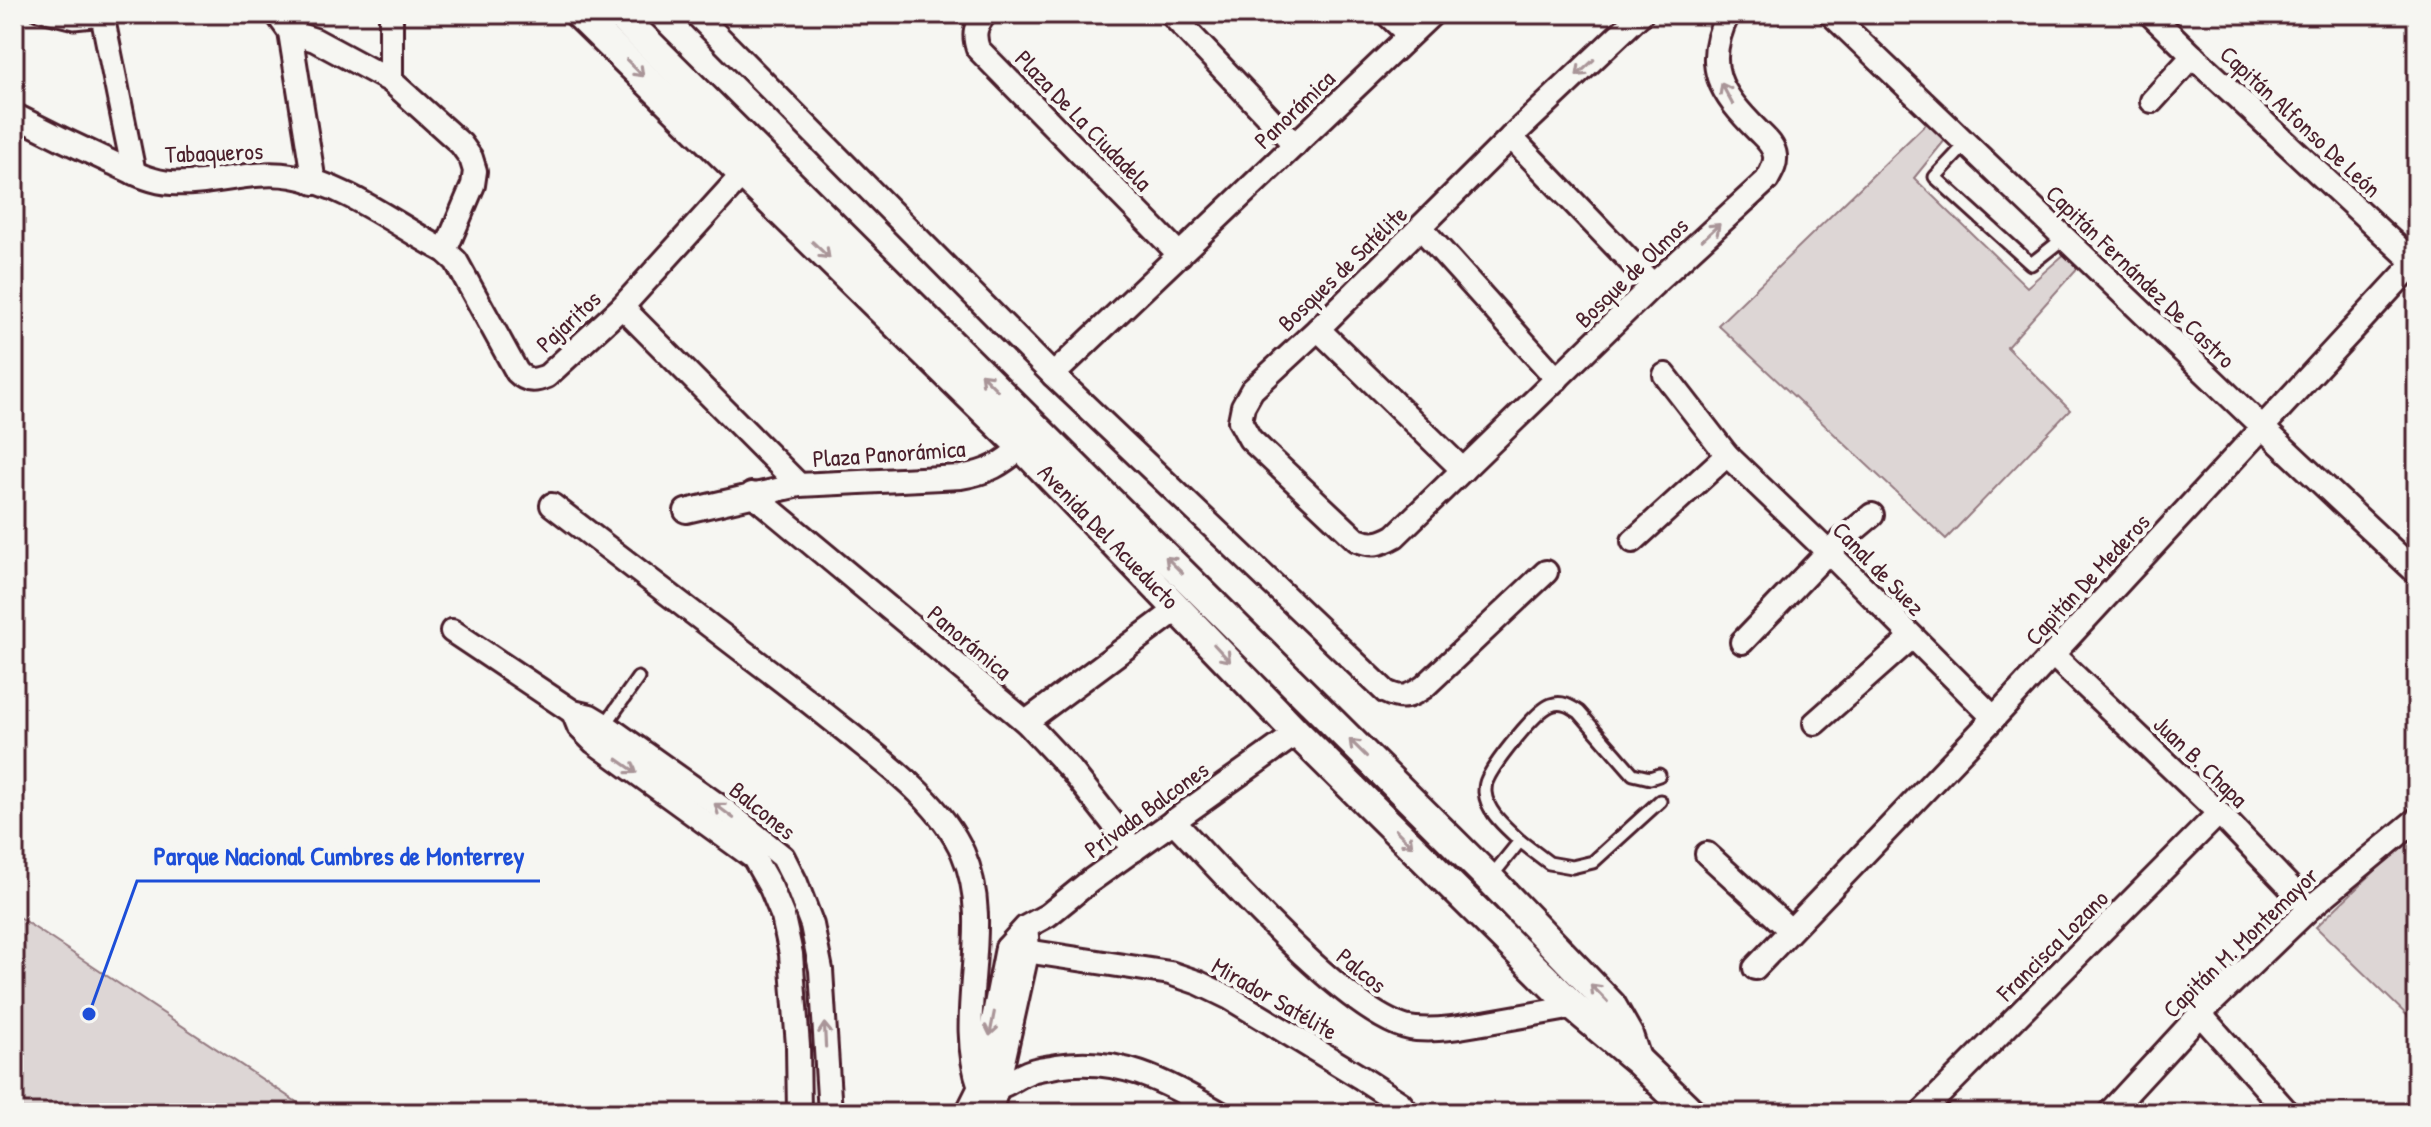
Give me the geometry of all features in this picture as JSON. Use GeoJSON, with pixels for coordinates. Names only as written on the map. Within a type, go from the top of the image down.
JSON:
{"type":"FeatureCollection","features":[{"type":"Feature","properties":{"kind":"street"},"geometry":{"type":"LineString","coordinates":[[391,14],[391,81]]}},
{"type":"Feature","properties":{"kind":"street","name":"Avenida Del Acueducto"},"geometry":{"type":"LineString","coordinates":[[579,14],[1022,447],[1297,733],[1574,1007],[1637,1060],[1692,1113]]}},
{"type":"Feature","properties":{"kind":"street","name":"Avenida Del Acueducto"},"geometry":{"type":"LineString","coordinates":[[619,14],[1489,878],[1611,1005],[1628,1035],[1637,1060]]}},
{"type":"Feature","properties":{"kind":"street"},"geometry":{"type":"LineString","coordinates":[[696,14],[1053,375],[1386,692],[1398,698],[1410,697],[1424,687],[1546,572]]}},
{"type":"Feature","properties":{"kind":"street","name":"Plaza De La Ciudadela"},"geometry":{"type":"LineString","coordinates":[[985,14],[976,25],[974,37],[978,49],[1180,255]]}},
{"type":"Feature","properties":{"kind":"street"},"geometry":{"type":"LineString","coordinates":[[1171,14],[1295,145]]}},
{"type":"Feature","properties":{"kind":"street"},"geometry":{"type":"LineString","coordinates":[[1387,14],[1409,35]]}},
{"type":"Feature","properties":{"kind":"street","name":"Panorámica"},"geometry":{"type":"LineString","coordinates":[[1053,375],[1432,14]]}},
{"type":"Feature","properties":{"kind":"street","name":"Bosques de Satélite"},"geometry":{"type":"LineString","coordinates":[[1395,536],[1384,543],[1370,545],[1357,540],[1250,439],[1240,421],[1243,406],[1252,390],[1641,14]]}},
{"type":"Feature","properties":{"kind":"street","name":"Bosque de Olmos"},"geometry":{"type":"LineString","coordinates":[[1395,536],[1653,285],[1767,180],[1774,166],[1775,154],[1771,145],[1733,106],[1722,86],[1715,62],[1718,35],[1728,14]]}},
{"type":"Feature","properties":{"kind":"street","name":"Capitán Fernández De Castro"},"geometry":{"type":"LineString","coordinates":[[1831,14],[2417,573]]}},
{"type":"Feature","properties":{"kind":"street","name":"Capitán Alfonso De León"},"geometry":{"type":"LineString","coordinates":[[2150,14],[2416,262]]}},
{"type":"Feature","properties":{"kind":"street","name":"Tabaqueros"},"geometry":{"type":"LineString","coordinates":[[103,17],[134,173],[159,182],[174,183],[292,175],[356,199],[445,251]]}},
{"type":"Feature","properties":{"kind":"street"},"geometry":{"type":"LineString","coordinates":[[284,23],[391,81],[461,144],[471,158],[475,171],[473,185],[445,251]]}},
{"type":"Feature","properties":{"kind":"street"},"geometry":{"type":"LineString","coordinates":[[284,23],[314,183]]}},
{"type":"Feature","properties":{"kind":"street"},"geometry":{"type":"LineString","coordinates":[[2152,101],[2193,56]]}},
{"type":"Feature","properties":{"kind":"street"},"geometry":{"type":"LineString","coordinates":[[14,115],[134,173]]}},
{"type":"Feature","properties":{"kind":"street"},"geometry":{"type":"LineString","coordinates":[[1511,137],[1653,285]]}},
{"type":"Feature","properties":{"kind":"street","name":"Pajaritos"},"geometry":{"type":"LineString","coordinates":[[445,251],[456,261],[468,281],[517,372],[530,380],[547,376],[622,307],[743,174]]}},
{"type":"Feature","properties":{"kind":"street"},"geometry":{"type":"LineString","coordinates":[[1421,228],[1557,379]]}},
{"type":"Feature","properties":{"kind":"street","name":"Capitán De Mederos"},"geometry":{"type":"LineString","coordinates":[[1755,968],[2053,655],[2416,262]]}},
{"type":"Feature","properties":{"kind":"street"},"geometry":{"type":"LineString","coordinates":[[622,307],[799,485]]}},
{"type":"Feature","properties":{"kind":"street"},"geometry":{"type":"LineString","coordinates":[[1318,329],[1463,470]]}},
{"type":"Feature","properties":{"kind":"street","name":"Canal de Suez"},"geometry":{"type":"LineString","coordinates":[[1665,375],[1727,455],[1994,718]]}},
{"type":"Feature","properties":{"kind":"street","name":"Plaza Panorámica"},"geometry":{"type":"LineString","coordinates":[[686,511],[799,485],[961,477],[982,473],[999,466],[1022,447]]}},
{"type":"Feature","properties":{"kind":"street"},"geometry":{"type":"LineString","coordinates":[[1633,541],[1727,455]]}},
{"type":"Feature","properties":{"kind":"street","name":"Panorámica"},"geometry":{"type":"LineString","coordinates":[[752,494],[1026,722],[1071,770],[1134,850]]}},
{"type":"Feature","properties":{"kind":"street"},"geometry":{"type":"LineString","coordinates":[[552,505],[906,779],[945,824],[963,853],[974,886],[977,915],[972,1059],[989,1088]]}},
{"type":"Feature","properties":{"kind":"street"},"geometry":{"type":"LineString","coordinates":[[1742,642],[1828,552],[1872,515]]}},
{"type":"Feature","properties":{"kind":"street"},"geometry":{"type":"LineString","coordinates":[[1026,722],[1179,608]]}},
{"type":"Feature","properties":{"kind":"street","name":"Balcones"},"geometry":{"type":"LineString","coordinates":[[452,631],[573,712],[590,716],[605,725],[726,811],[783,857],[812,925],[821,970],[830,1113]]}},
{"type":"Feature","properties":{"kind":"street"},"geometry":{"type":"LineString","coordinates":[[1815,723],[1911,638]]}},
{"type":"Feature","properties":{"kind":"street","name":"Juan B. Chapa"},"geometry":{"type":"LineString","coordinates":[[2053,655],[2219,813],[2310,908]]}},
{"type":"Feature","properties":{"kind":"street","name":"Balcones"},"geometry":{"type":"LineString","coordinates":[[573,712],[579,727],[594,742],[754,858],[771,888],[783,917],[791,954],[799,1113]]}},
{"type":"Feature","properties":{"kind":"street","name":"Privada Balcones"},"geometry":{"type":"LineString","coordinates":[[1020,941],[1048,915],[1134,850],[1297,733]]}},
{"type":"Feature","properties":{"kind":"street","name":"Francisca Lozano"},"geometry":{"type":"LineString","coordinates":[[1921,1113],[2219,813]]}},
{"type":"Feature","properties":{"kind":"street","name":"Capitán M. Montemayor"},"geometry":{"type":"LineString","coordinates":[[2109,1113],[2200,1014],[2310,908],[2417,819]]}},
{"type":"Feature","properties":{"kind":"street","name":"Palcos"},"geometry":{"type":"LineString","coordinates":[[1173,821],[1288,940],[1342,990],[1377,1015],[1414,1029],[1451,1028],[1574,1007]]}},
{"type":"Feature","properties":{"kind":"street"},"geometry":{"type":"LineString","coordinates":[[1707,854],[1790,930]]}},
{"type":"Feature","properties":{"kind":"street"},"geometry":{"type":"LineString","coordinates":[[990,1113],[989,1088],[1020,941]]}},
{"type":"Feature","properties":{"kind":"street","name":"Mirador Satélite"},"geometry":{"type":"LineString","coordinates":[[1020,941],[1170,973],[1199,983],[1230,998],[1360,1077],[1400,1103],[1408,1113]]}},
{"type":"Feature","properties":{"kind":"street"},"geometry":{"type":"LineString","coordinates":[[2200,1014],[2287,1113]]}},
{"type":"Feature","properties":{"kind":"street"},"geometry":{"type":"LineString","coordinates":[[967,1113],[989,1088],[1032,1070],[1094,1062],[1144,1073],[1220,1113]]}},
{"type":"Feature","properties":{"kind":"lane"},"geometry":{"type":"LineString","coordinates":[[37,14],[74,23],[103,17]]}},
{"type":"Feature","properties":{"kind":"lane"},"geometry":{"type":"LineString","coordinates":[[1966,144],[1935,177],[2031,264],[2064,238]]}},
{"type":"Feature","properties":{"kind":"lane"},"geometry":{"type":"LineString","coordinates":[[605,725],[638,678]]}},
{"type":"Feature","properties":{"kind":"lane"},"geometry":{"type":"LineString","coordinates":[[1659,775],[1642,778],[1633,774],[1579,712],[1568,704],[1552,704],[1541,710],[1525,727],[1486,781],[1485,793],[1490,810],[1520,841],[1549,863],[1572,867],[1593,862],[1660,801]]}},
{"type":"Feature","properties":{"kind":"lane"},"geometry":{"type":"LineString","coordinates":[[1489,878],[1520,841]]}},
{"type":"Feature","properties":{"kind":"shaded area"},"geometry":{"type":"Polygon","coordinates":[[[1928,122],[1945,140],[1914,178],[2027,287],[2068,251],[2081,264],[2007,347],[2070,410],[1946,539],[1718,325],[1928,122]]]}},
{"type":"Feature","properties":{"kind":"shaded area"},"geometry":{"type":"Polygon","coordinates":[[[2417,831],[2417,1025],[2316,927],[2417,831]]]}},
{"type":"Feature","properties":{"kind":"shaded area"},"geometry":{"type":"Polygon","coordinates":[[[14,914],[313,1113],[14,1113],[14,914]]]}},
{"type":"Feature","properties":{"kind":"place","name":"Parque Nacional Cumbres de Monterrey"},"geometry":{"type":"Point","coordinates":[89,1014]}}]}
